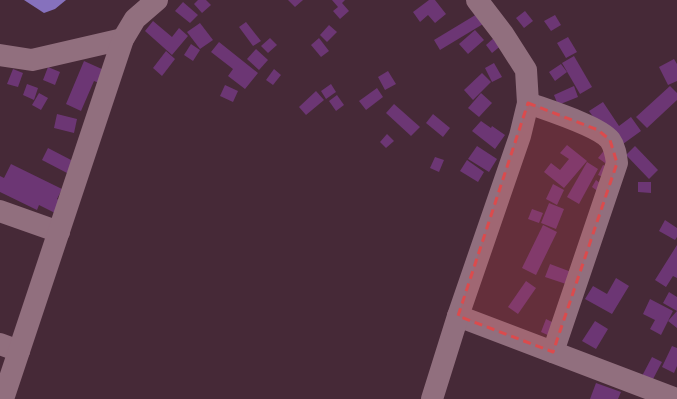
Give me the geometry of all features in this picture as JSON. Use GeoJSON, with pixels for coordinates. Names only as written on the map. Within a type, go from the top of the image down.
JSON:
{"type":"FeatureCollection","features":[{"type":"Feature","properties":{"kind":"street"},"geometry":{"type":"LineString","coordinates":[[3,399],[9,348],[59,232],[123,39],[135,19],[157,0]]}},
{"type":"Feature","properties":{"kind":"street"},"geometry":{"type":"LineString","coordinates":[[432,399],[458,316],[520,136],[528,103],[526,70],[503,34],[477,0]]}},
{"type":"Feature","properties":{"kind":"street"},"geometry":{"type":"LineString","coordinates":[[0,54],[32,60],[123,39]]}},
{"type":"Feature","properties":{"kind":"street"},"geometry":{"type":"LineString","coordinates":[[528,103],[598,130],[610,140],[616,152],[617,163],[553,352]]}},
{"type":"Feature","properties":{"kind":"street"},"geometry":{"type":"LineString","coordinates":[[0,211],[59,232]]}},
{"type":"Feature","properties":{"kind":"street"},"geometry":{"type":"LineString","coordinates":[[458,316],[676,399]]}},
{"type":"Feature","properties":{"kind":"highlighted area"},"geometry":{"type":"Polygon","coordinates":[[[528,103],[598,130],[610,140],[617,163],[553,352],[458,316],[528,103]]]}},
{"type":"Feature","properties":{"kind":"shaded area"},"geometry":{"type":"Polygon","coordinates":[[[24,0],[66,0],[55,9],[44,13],[24,0]]]}},
{"type":"Feature","properties":{"kind":"building"},"geometry":{"type":"Polygon","coordinates":[[[198,0],[206,0],[211,5],[202,13],[194,4],[198,0]]]}},
{"type":"Feature","properties":{"kind":"building"},"geometry":{"type":"Polygon","coordinates":[[[288,0],[303,0],[295,7],[288,0]]]}},
{"type":"Feature","properties":{"kind":"building"},"geometry":{"type":"Polygon","coordinates":[[[332,0],[345,0],[342,3],[349,11],[340,19],[333,11],[338,7],[332,0]]]}},
{"type":"Feature","properties":{"kind":"building"},"geometry":{"type":"Polygon","coordinates":[[[429,0],[435,0],[446,14],[435,23],[428,15],[420,22],[413,12],[429,0]]]}},
{"type":"Feature","properties":{"kind":"building"},"geometry":{"type":"Polygon","coordinates":[[[183,2],[198,15],[190,23],[175,11],[183,2]]]}},
{"type":"Feature","properties":{"kind":"building"},"geometry":{"type":"Polygon","coordinates":[[[482,11],[488,21],[440,50],[434,40],[482,11]]]}},
{"type":"Feature","properties":{"kind":"building"},"geometry":{"type":"Polygon","coordinates":[[[525,11],[533,21],[524,28],[516,18],[525,11]]]}},
{"type":"Feature","properties":{"kind":"building"},"geometry":{"type":"Polygon","coordinates":[[[555,15],[561,25],[551,31],[544,21],[555,15]]]}},
{"type":"Feature","properties":{"kind":"building"},"geometry":{"type":"Polygon","coordinates":[[[153,21],[172,37],[179,28],[188,36],[172,55],[145,31],[153,21]]]}},
{"type":"Feature","properties":{"kind":"building"},"geometry":{"type":"Polygon","coordinates":[[[246,22],[261,41],[253,46],[239,27],[246,22]]]}},
{"type":"Feature","properties":{"kind":"building"},"geometry":{"type":"Polygon","coordinates":[[[200,23],[213,40],[200,49],[187,32],[200,23]]]}},
{"type":"Feature","properties":{"kind":"building"},"geometry":{"type":"Polygon","coordinates":[[[329,25],[337,32],[327,42],[320,35],[329,25]]]}},
{"type":"Feature","properties":{"kind":"building"},"geometry":{"type":"Polygon","coordinates":[[[475,30],[484,40],[468,54],[459,44],[475,30]]]}},
{"type":"Feature","properties":{"kind":"building"},"geometry":{"type":"Polygon","coordinates":[[[496,36],[503,44],[492,53],[486,45],[496,36]]]}},
{"type":"Feature","properties":{"kind":"building"},"geometry":{"type":"Polygon","coordinates":[[[568,37],[577,52],[566,58],[557,43],[568,37]]]}},
{"type":"Feature","properties":{"kind":"building"},"geometry":{"type":"Polygon","coordinates":[[[270,38],[277,45],[268,53],[261,46],[270,38]]]}},
{"type":"Feature","properties":{"kind":"building"},"geometry":{"type":"Polygon","coordinates":[[[319,38],[329,51],[321,57],[311,45],[319,38]]]}},
{"type":"Feature","properties":{"kind":"building"},"geometry":{"type":"Polygon","coordinates":[[[219,42],[258,73],[245,89],[228,76],[233,69],[211,52],[219,42]]]}},
{"type":"Feature","properties":{"kind":"building"},"geometry":{"type":"Polygon","coordinates":[[[191,44],[200,50],[193,61],[184,55],[191,44]]]}},
{"type":"Feature","properties":{"kind":"building"},"geometry":{"type":"Polygon","coordinates":[[[256,49],[268,60],[259,70],[247,59],[256,49]]]}},
{"type":"Feature","properties":{"kind":"building"},"geometry":{"type":"Polygon","coordinates":[[[166,51],[175,59],[162,76],[153,68],[166,51]]]}},
{"type":"Feature","properties":{"kind":"building"},"geometry":{"type":"Polygon","coordinates":[[[574,56],[592,87],[580,94],[562,63],[574,56]]]}},
{"type":"Feature","properties":{"kind":"building"},"geometry":{"type":"Polygon","coordinates":[[[674,59],[677,64],[677,81],[668,85],[659,67],[674,59]]]}},
{"type":"Feature","properties":{"kind":"building"},"geometry":{"type":"Polygon","coordinates":[[[84,61],[104,70],[99,83],[94,81],[81,111],[66,104],[84,61]]]}},
{"type":"Feature","properties":{"kind":"building"},"geometry":{"type":"Polygon","coordinates":[[[494,63],[502,77],[492,82],[485,68],[494,63]]]}},
{"type":"Feature","properties":{"kind":"building"},"geometry":{"type":"Polygon","coordinates":[[[561,64],[567,72],[555,81],[549,72],[561,64]]]}},
{"type":"Feature","properties":{"kind":"building"},"geometry":{"type":"Polygon","coordinates":[[[48,67],[60,72],[55,85],[43,80],[48,67]]]}},
{"type":"Feature","properties":{"kind":"building"},"geometry":{"type":"Polygon","coordinates":[[[13,69],[23,73],[18,87],[7,84],[13,69]]]}},
{"type":"Feature","properties":{"kind":"building"},"geometry":{"type":"Polygon","coordinates":[[[274,69],[281,75],[273,85],[266,80],[274,69]]]}},
{"type":"Feature","properties":{"kind":"building"},"geometry":{"type":"Polygon","coordinates":[[[388,71],[396,84],[385,90],[378,77],[388,71]]]}},
{"type":"Feature","properties":{"kind":"building"},"geometry":{"type":"Polygon","coordinates":[[[482,73],[491,82],[473,100],[464,90],[482,73]]]}},
{"type":"Feature","properties":{"kind":"building"},"geometry":{"type":"Polygon","coordinates":[[[27,84],[38,88],[34,100],[23,95],[27,84]]]}},
{"type":"Feature","properties":{"kind":"building"},"geometry":{"type":"Polygon","coordinates":[[[331,84],[336,92],[326,99],[321,91],[331,84]]]}},
{"type":"Feature","properties":{"kind":"building"},"geometry":{"type":"Polygon","coordinates":[[[225,85],[238,91],[233,102],[220,96],[225,85]]]}},
{"type":"Feature","properties":{"kind":"building"},"geometry":{"type":"Polygon","coordinates":[[[574,86],[578,97],[558,105],[554,95],[574,86]]]}},
{"type":"Feature","properties":{"kind":"building"},"geometry":{"type":"Polygon","coordinates":[[[670,86],[677,93],[677,100],[647,128],[636,117],[670,86]]]}},
{"type":"Feature","properties":{"kind":"building"},"geometry":{"type":"Polygon","coordinates":[[[377,88],[383,97],[366,110],[359,101],[377,88]]]}},
{"type":"Feature","properties":{"kind":"building"},"geometry":{"type":"Polygon","coordinates":[[[316,91],[324,100],[306,115],[299,107],[316,91]]]}},
{"type":"Feature","properties":{"kind":"building"},"geometry":{"type":"Polygon","coordinates":[[[39,93],[48,98],[41,110],[32,105],[39,93]]]}},
{"type":"Feature","properties":{"kind":"building"},"geometry":{"type":"Polygon","coordinates":[[[481,93],[492,103],[479,117],[468,108],[481,93]]]}},
{"type":"Feature","properties":{"kind":"building"},"geometry":{"type":"Polygon","coordinates":[[[337,95],[344,105],[336,111],[329,101],[337,95]]]}},
{"type":"Feature","properties":{"kind":"building"},"geometry":{"type":"Polygon","coordinates":[[[603,102],[619,126],[631,117],[641,131],[616,149],[589,111],[603,102]]]}},
{"type":"Feature","properties":{"kind":"building"},"geometry":{"type":"Polygon","coordinates":[[[394,104],[420,127],[411,136],[386,113],[394,104]]]}},
{"type":"Feature","properties":{"kind":"building"},"geometry":{"type":"Polygon","coordinates":[[[57,114],[77,119],[74,133],[54,128],[57,114]]]}},
{"type":"Feature","properties":{"kind":"building"},"geometry":{"type":"Polygon","coordinates":[[[433,114],[450,128],[443,137],[426,123],[433,114]]]}},
{"type":"Feature","properties":{"kind":"building"},"geometry":{"type":"Polygon","coordinates":[[[481,121],[491,128],[492,126],[505,135],[495,149],[472,131],[481,121]]]}},
{"type":"Feature","properties":{"kind":"building"},"geometry":{"type":"Polygon","coordinates":[[[387,134],[394,141],[386,148],[380,142],[387,134]]]}},
{"type":"Feature","properties":{"kind":"building"},"geometry":{"type":"Polygon","coordinates":[[[567,145],[587,161],[564,188],[544,172],[551,163],[560,170],[569,159],[560,153],[567,145]]]}},
{"type":"Feature","properties":{"kind":"building"},"geometry":{"type":"Polygon","coordinates":[[[477,146],[497,159],[489,172],[468,159],[477,146]]]}},
{"type":"Feature","properties":{"kind":"building"},"geometry":{"type":"Polygon","coordinates":[[[635,146],[658,170],[649,179],[626,155],[635,146]]]}},
{"type":"Feature","properties":{"kind":"building"},"geometry":{"type":"Polygon","coordinates":[[[607,147],[608,165],[598,158],[607,147]]]}},
{"type":"Feature","properties":{"kind":"building"},"geometry":{"type":"Polygon","coordinates":[[[48,148],[73,161],[67,173],[42,160],[48,148]]]}},
{"type":"Feature","properties":{"kind":"building"},"geometry":{"type":"Polygon","coordinates":[[[435,157],[444,160],[439,172],[430,168],[435,157]]]}},
{"type":"Feature","properties":{"kind":"building"},"geometry":{"type":"Polygon","coordinates":[[[467,160],[484,172],[478,182],[460,171],[467,160]]]}},
{"type":"Feature","properties":{"kind":"building"},"geometry":{"type":"Polygon","coordinates":[[[587,162],[598,169],[579,204],[567,197],[587,162]]]}},
{"type":"Feature","properties":{"kind":"building"},"geometry":{"type":"Polygon","coordinates":[[[11,164],[62,189],[57,199],[69,205],[55,213],[39,205],[37,210],[0,192],[0,176],[4,178],[11,164]]]}},
{"type":"Feature","properties":{"kind":"building"},"geometry":{"type":"Polygon","coordinates":[[[603,165],[617,171],[613,181],[598,175],[603,165]]]}},
{"type":"Feature","properties":{"kind":"building"},"geometry":{"type":"Polygon","coordinates":[[[596,180],[608,189],[603,195],[592,187],[596,180]]]}},
{"type":"Feature","properties":{"kind":"building"},"geometry":{"type":"Polygon","coordinates":[[[638,182],[651,182],[651,193],[638,192],[638,182]]]}},
{"type":"Feature","properties":{"kind":"building"},"geometry":{"type":"Polygon","coordinates":[[[553,184],[564,190],[557,205],[546,199],[553,184]]]}},
{"type":"Feature","properties":{"kind":"building"},"geometry":{"type":"Polygon","coordinates":[[[549,203],[564,209],[556,229],[541,223],[549,203]]]}},
{"type":"Feature","properties":{"kind":"building"},"geometry":{"type":"Polygon","coordinates":[[[532,209],[543,213],[539,223],[528,219],[532,209]]]}},
{"type":"Feature","properties":{"kind":"building"},"geometry":{"type":"Polygon","coordinates":[[[665,220],[677,228],[677,237],[675,240],[659,231],[665,220]]]}},
{"type":"Feature","properties":{"kind":"building"},"geometry":{"type":"Polygon","coordinates":[[[543,225],[557,232],[536,275],[522,268],[543,225]]]}},
{"type":"Feature","properties":{"kind":"building"},"geometry":{"type":"Polygon","coordinates":[[[677,245],[677,278],[673,276],[666,287],[655,280],[677,245]]]}},
{"type":"Feature","properties":{"kind":"building"},"geometry":{"type":"Polygon","coordinates":[[[550,264],[582,276],[566,284],[545,277],[550,264]]]}},
{"type":"Feature","properties":{"kind":"building"},"geometry":{"type":"Polygon","coordinates":[[[616,278],[629,286],[612,314],[585,299],[593,286],[607,294],[616,278]]]}},
{"type":"Feature","properties":{"kind":"building"},"geometry":{"type":"Polygon","coordinates":[[[526,281],[536,288],[518,314],[508,307],[526,281]]]}},
{"type":"Feature","properties":{"kind":"building"},"geometry":{"type":"Polygon","coordinates":[[[669,292],[677,297],[677,311],[663,303],[669,292]]]}},
{"type":"Feature","properties":{"kind":"building"},"geometry":{"type":"Polygon","coordinates":[[[650,299],[673,311],[661,335],[650,329],[655,320],[643,314],[650,299]]]}},
{"type":"Feature","properties":{"kind":"building"},"geometry":{"type":"Polygon","coordinates":[[[677,311],[677,328],[668,321],[677,311]]]}},
{"type":"Feature","properties":{"kind":"building"},"geometry":{"type":"Polygon","coordinates":[[[546,319],[558,325],[552,337],[541,332],[546,319]]]}},
{"type":"Feature","properties":{"kind":"building"},"geometry":{"type":"Polygon","coordinates":[[[595,321],[608,329],[596,349],[582,341],[595,321]]]}},
{"type":"Feature","properties":{"kind":"building"},"geometry":{"type":"Polygon","coordinates":[[[672,346],[677,348],[677,366],[674,373],[662,367],[672,346]]]}},
{"type":"Feature","properties":{"kind":"building"},"geometry":{"type":"Polygon","coordinates":[[[652,357],[662,362],[652,381],[642,376],[652,357]]]}},
{"type":"Feature","properties":{"kind":"building"},"geometry":{"type":"Polygon","coordinates":[[[596,383],[621,392],[618,399],[590,399],[596,383]]]}}]}
